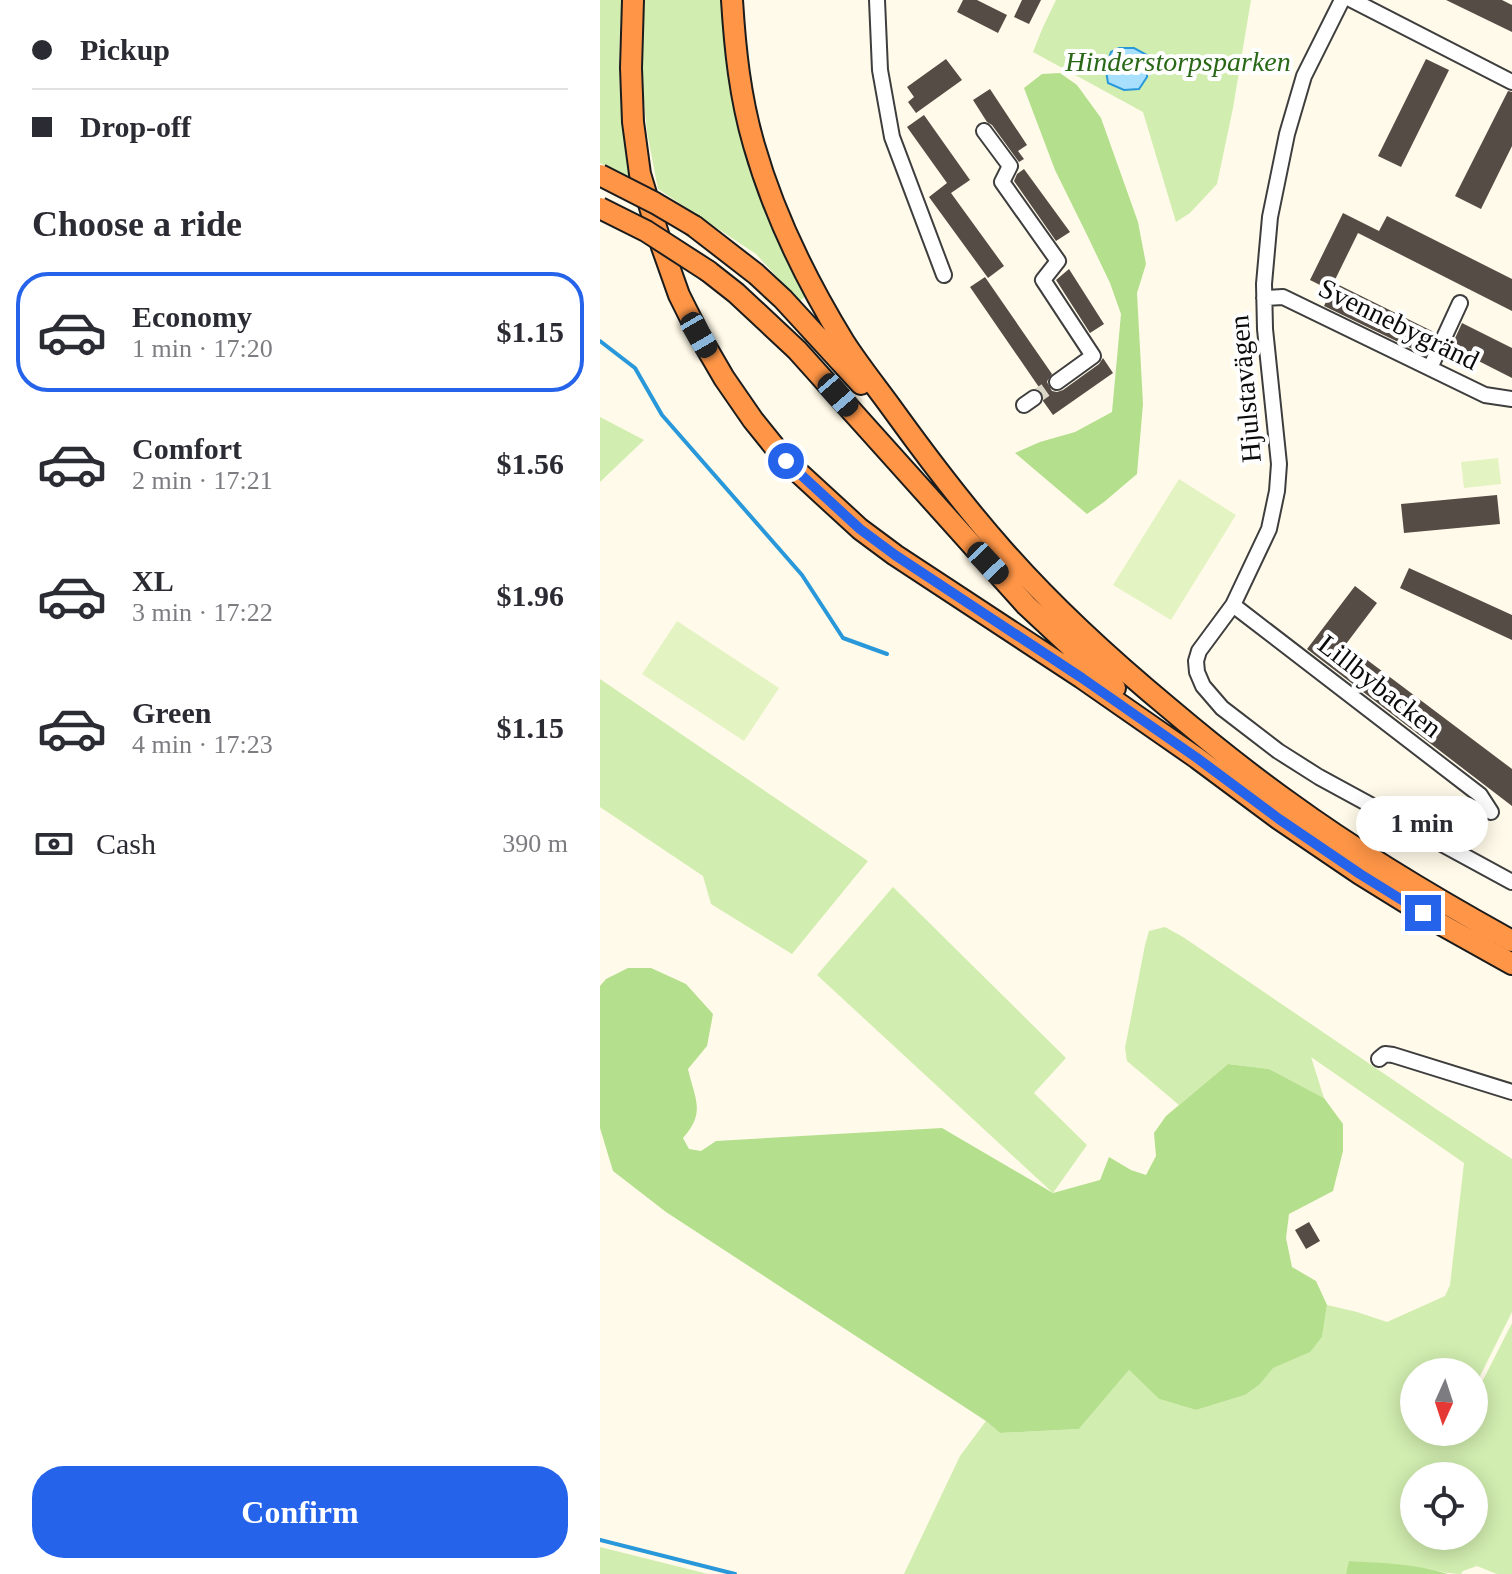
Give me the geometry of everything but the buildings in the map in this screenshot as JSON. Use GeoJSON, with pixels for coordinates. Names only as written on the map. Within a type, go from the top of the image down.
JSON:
{"type":"FeatureCollection","features":[{"type":"Feature","properties":{"kind":"highway"},"geometry":{"type":"LineString","coordinates":[[633,0],[633,122],[640,174],[679,295],[724,378],[786,461],[860,529],[895,555],[1069,669],[1360,874],[1512,964]]}},
{"type":"Feature","properties":{"kind":"highway"},"geometry":{"type":"LineString","coordinates":[[732,0],[739,84],[754,144],[792,248],[846,344],[926,455],[1002,549],[1134,680],[1209,741],[1290,803],[1370,857],[1453,909],[1512,941]]}},
{"type":"Feature","properties":{"kind":"highway"},"geometry":{"type":"LineString","coordinates":[[600,175],[694,226],[756,274],[783,299],[926,455]]}},
{"type":"Feature","properties":{"kind":"highway"},"geometry":{"type":"LineString","coordinates":[[600,208],[646,231],[736,293],[797,350],[1026,605],[1099,674],[1197,758]]}},
{"type":"Feature","properties":{"kind":"street"},"geometry":{"type":"LineString","coordinates":[[877,0],[880,70],[892,137],[944,275]]}},
{"type":"Feature","properties":{"kind":"street","name":"Hjulstavägen"},"geometry":{"type":"LineString","coordinates":[[1342,0],[1304,76],[1287,134],[1270,217],[1265,329],[1279,464],[1269,529],[1233,605],[1199,651],[1197,672],[1203,686],[1222,708],[1278,751],[1319,777],[1512,882]]}},
{"type":"Feature","properties":{"kind":"street"},"geometry":{"type":"LineString","coordinates":[[1352,0],[1512,82]]}},
{"type":"Feature","properties":{"kind":"street"},"geometry":{"type":"LineString","coordinates":[[984,131],[1010,166],[1002,182],[1058,261],[1043,280],[1093,356],[1057,382]]}},
{"type":"Feature","properties":{"kind":"street","name":"Svennebygränd"},"geometry":{"type":"LineString","coordinates":[[1264,298],[1283,297],[1485,395],[1512,399]]}},
{"type":"Feature","properties":{"kind":"street"},"geometry":{"type":"LineString","coordinates":[[1430,368],[1460,303]]}},
{"type":"Feature","properties":{"kind":"street","name":"Lillbybacken"},"geometry":{"type":"LineString","coordinates":[[1233,605],[1480,795],[1491,812]]}},
{"type":"Feature","properties":{"kind":"street"},"geometry":{"type":"LineString","coordinates":[[1379,1059],[1385,1054],[1393,1055],[1512,1092]]}},
{"type":"Feature","properties":{"kind":"green space"},"geometry":{"type":"Polygon","coordinates":[[[600,0],[622,0],[620,90],[630,178],[600,163],[600,0]]]}},
{"type":"Feature","properties":{"kind":"green space"},"geometry":{"type":"Polygon","coordinates":[[[644,0],[723,0],[725,53],[738,125],[760,198],[782,249],[808,295],[799,301],[756,254],[658,189],[647,132],[641,69],[644,0]]]}},
{"type":"Feature","properties":{"kind":"green space","name":"Hinderstorpsparken"},"geometry":{"type":"Polygon","coordinates":[[[1056,0],[1251,0],[1217,184],[1190,213],[1176,222],[1143,112],[1033,52],[1056,0]]]}},
{"type":"Feature","properties":{"kind":"green space"},"geometry":{"type":"Polygon","coordinates":[[[1060,73],[1077,85],[1101,118],[1138,222],[1146,264],[1137,293],[1143,404],[1137,474],[1087,514],[1015,453],[1075,432],[1112,412],[1121,314],[1110,283],[1055,170],[1024,88],[1042,74],[1060,73]]]}},
{"type":"Feature","properties":{"kind":"green space"},"geometry":{"type":"Polygon","coordinates":[[[600,417],[644,440],[600,482],[600,417]]]}},
{"type":"Feature","properties":{"kind":"green space"},"geometry":{"type":"Polygon","coordinates":[[[1498,458],[1501,484],[1464,488],[1461,462],[1498,458]]]}},
{"type":"Feature","properties":{"kind":"green space"},"geometry":{"type":"Polygon","coordinates":[[[1179,479],[1236,515],[1171,620],[1113,585],[1179,479]]]}},
{"type":"Feature","properties":{"kind":"green space"},"geometry":{"type":"Polygon","coordinates":[[[677,621],[779,688],[744,741],[642,674],[677,621]]]}},
{"type":"Feature","properties":{"kind":"green space"},"geometry":{"type":"Polygon","coordinates":[[[600,679],[868,861],[792,954],[711,904],[703,876],[600,807],[600,679]]]}},
{"type":"Feature","properties":{"kind":"green space"},"geometry":{"type":"Polygon","coordinates":[[[893,887],[1066,1058],[1034,1093],[1087,1145],[1053,1193],[817,975],[893,887]]]}},
{"type":"Feature","properties":{"kind":"green space"},"geometry":{"type":"Polygon","coordinates":[[[1165,927],[1183,937],[1512,1159],[1512,1312],[1488,1360],[1400,1358],[1400,1446],[1488,1446],[1488,1370],[1512,1323],[1512,1574],[1497,1574],[1477,1566],[1456,1574],[1350,1561],[1346,1574],[904,1574],[960,1456],[986,1421],[1000,1433],[1079,1429],[1129,1370],[1159,1399],[1196,1410],[1245,1395],[1259,1385],[1272,1368],[1310,1351],[1322,1337],[1327,1305],[1387,1322],[1445,1296],[1450,1285],[1464,1163],[1311,1057],[1324,1098],[1269,1069],[1228,1064],[1179,1105],[1127,1061],[1125,1048],[1149,931],[1165,927]]]}},
{"type":"Feature","properties":{"kind":"green space"},"geometry":{"type":"Polygon","coordinates":[[[628,968],[651,968],[686,984],[713,1014],[707,1046],[688,1069],[697,1105],[694,1121],[683,1138],[689,1149],[701,1151],[716,1141],[942,1128],[1053,1193],[1100,1180],[1109,1157],[1146,1175],[1156,1156],[1154,1133],[1166,1116],[1228,1064],[1269,1069],[1324,1098],[1343,1124],[1343,1151],[1333,1191],[1289,1214],[1286,1238],[1292,1267],[1316,1281],[1327,1305],[1322,1337],[1310,1352],[1273,1368],[1259,1385],[1245,1395],[1196,1410],[1159,1399],[1129,1370],[1079,1429],[1000,1433],[666,1212],[613,1171],[600,1128],[600,986],[606,979],[628,968]]]}},
{"type":"Feature","properties":{"kind":"green space"},"geometry":{"type":"Polygon","coordinates":[[[600,1547],[708,1574],[600,1574],[600,1547]]]}},
{"type":"Feature","properties":{"kind":"green space"},"geometry":{"type":"Polygon","coordinates":[[[1349,1561],[1412,1566],[1448,1574],[1346,1574],[1349,1561]]]}},
{"type":"Feature","properties":{"kind":"water"},"geometry":{"type":"Polygon","coordinates":[[[1119,48],[1134,48],[1147,55],[1147,77],[1139,89],[1124,90],[1108,83],[1111,52],[1119,48]]]}},
{"type":"Feature","properties":{"kind":"waterway"},"geometry":{"type":"LineString","coordinates":[[600,341],[635,368],[662,415],[802,575],[843,638],[887,654]]}},
{"type":"Feature","properties":{"kind":"waterway"},"geometry":{"type":"LineString","coordinates":[[600,1540],[735,1574]]}},
{"type":"Feature","properties":{"kind":"tunnel"},"geometry":{"type":"LineString","coordinates":[[1034,398],[1057,382]]}},
{"type":"Feature","properties":{"kind":"route"},"geometry":{"type":"LineString","coordinates":[[786,461],[860,529],[895,555],[1007,627],[1197,758],[1279,819],[1423,913]]}}]}
